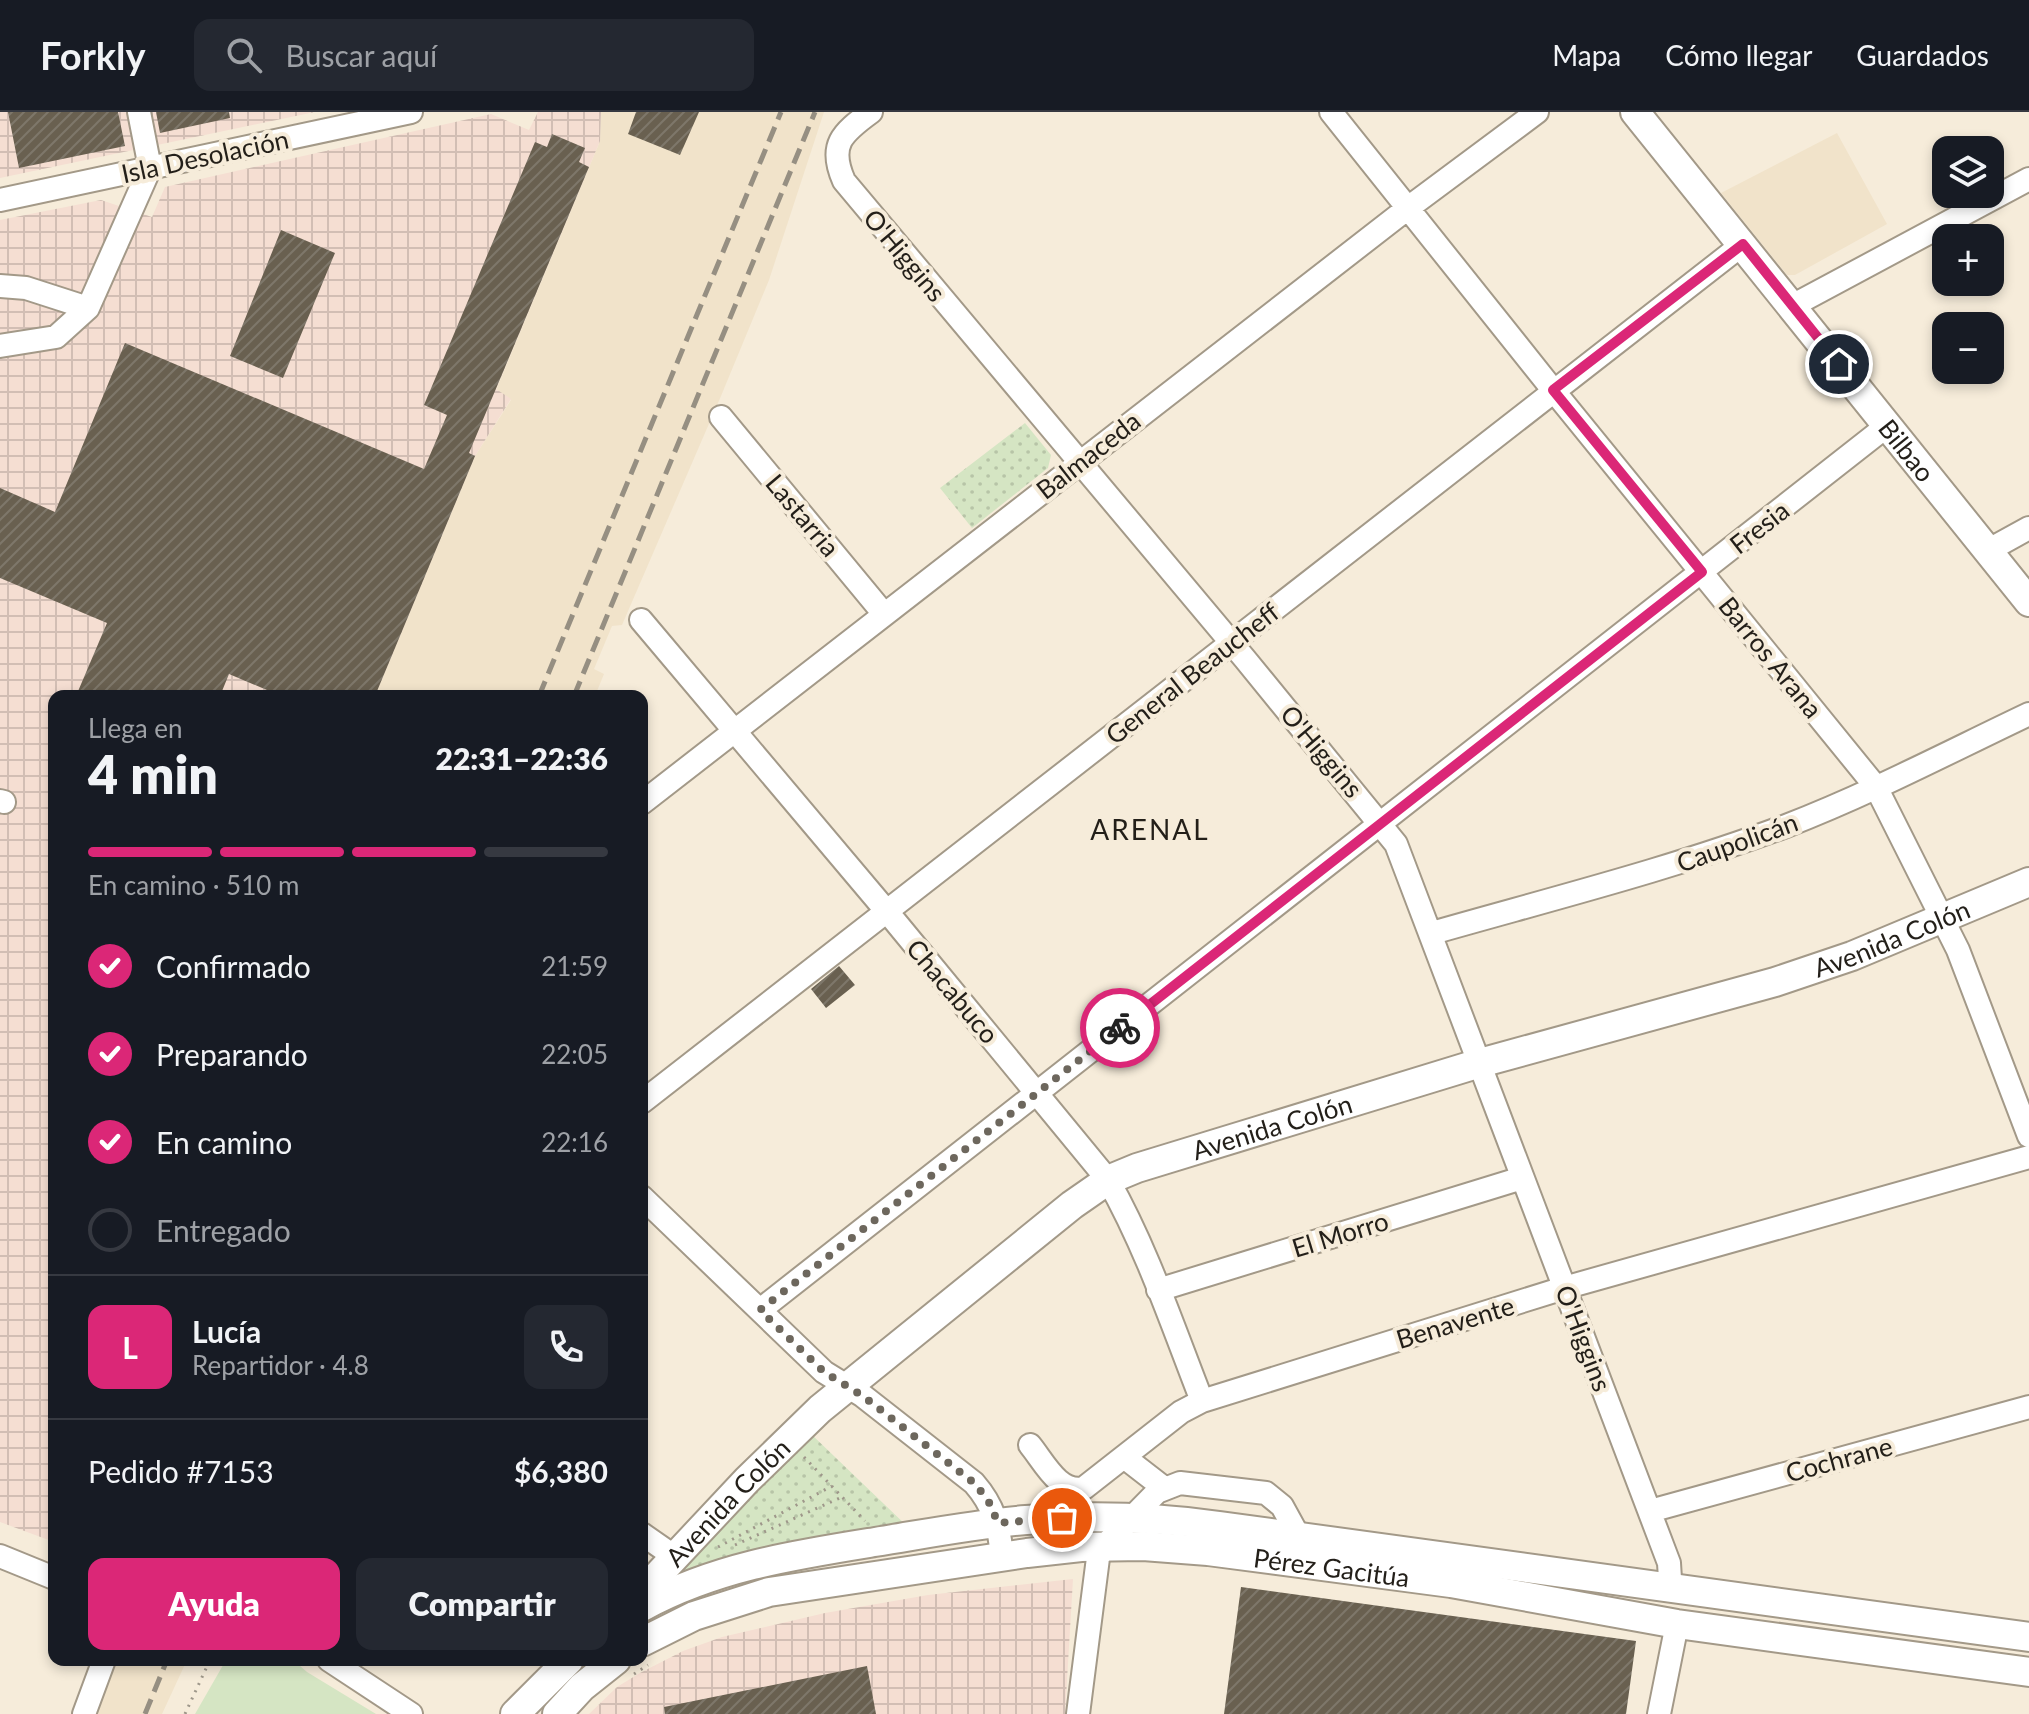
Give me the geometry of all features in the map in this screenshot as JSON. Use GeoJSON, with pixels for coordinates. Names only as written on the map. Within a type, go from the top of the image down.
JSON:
{"type":"FeatureCollection","features":[{"type":"Feature","properties":{"kind":"main road","name":"Bilbao"},"geometry":{"type":"LineString","coordinates":[[1635,112],[2029,602]]}},
{"type":"Feature","properties":{"kind":"main road","name":"Avenida Colón"},"geometry":{"type":"LineString","coordinates":[[648,1586],[771,1456],[846,1386],[1036,1233],[1108,1180],[1137,1168],[1480,1063],[1694,1007],[1775,982],[1852,956],[2029,882]]}},
{"type":"Feature","properties":{"kind":"main road","name":"Pérez Gacitúa"},"geometry":{"type":"LineString","coordinates":[[648,1604],[680,1587],[745,1565],[798,1554],[998,1523],[1131,1517],[1175,1520],[2029,1637]]}},
{"type":"Feature","properties":{"kind":"main road","name":"Pérez Gacitúa"},"geometry":{"type":"LineString","coordinates":[[648,1652],[694,1616],[744,1598],[1002,1556],[1104,1546],[1143,1546],[1208,1551],[1451,1583],[1677,1624],[2029,1672]]}},
{"type":"Feature","properties":{"kind":"main road"},"geometry":{"type":"LineString","coordinates":[[515,1714],[563,1666]]}},
{"type":"Feature","properties":{"kind":"main road"},"geometry":{"type":"LineString","coordinates":[[567,1710],[624,1667]]}},
{"type":"Feature","properties":{"kind":"street"},"geometry":{"type":"LineString","coordinates":[[0,346],[56,337],[88,308],[150,168],[139,112]]}},
{"type":"Feature","properties":{"kind":"street","name":"Isla Desolación"},"geometry":{"type":"LineString","coordinates":[[0,200],[411,112]]}},
{"type":"Feature","properties":{"kind":"street","name":"O'Higgins"},"geometry":{"type":"LineString","coordinates":[[871,112],[845,132],[840,140],[836,156],[839,170],[851,191],[1231,642],[1382,823],[1396,844],[1669,1563],[1668,1589]]}},
{"type":"Feature","properties":{"kind":"street","name":"Barros Arana"},"geometry":{"type":"LineString","coordinates":[[1331,112],[1876,787],[1958,950],[2029,1136]]}},
{"type":"Feature","properties":{"kind":"street","name":"Balmaceda"},"geometry":{"type":"LineString","coordinates":[[648,798],[1408,208],[1537,112]]}},
{"type":"Feature","properties":{"kind":"street"},"geometry":{"type":"LineString","coordinates":[[1792,306],[2029,179]]}},
{"type":"Feature","properties":{"kind":"street","name":"General Beaucheff"},"geometry":{"type":"LineString","coordinates":[[648,1097],[1743,244]]}},
{"type":"Feature","properties":{"kind":"street"},"geometry":{"type":"LineString","coordinates":[[0,286],[26,288],[88,308]]}},
{"type":"Feature","properties":{"kind":"street","name":"Lastarria"},"geometry":{"type":"LineString","coordinates":[[721,417],[884,614]]}},
{"type":"Feature","properties":{"kind":"street","name":"Fresia"},"geometry":{"type":"LineString","coordinates":[[760,1310],[1888,425]]}},
{"type":"Feature","properties":{"kind":"street"},"geometry":{"type":"LineString","coordinates":[[1989,550],[2029,528]]}},
{"type":"Feature","properties":{"kind":"street","name":"Chacabuco"},"geometry":{"type":"LineString","coordinates":[[641,620],[887,911],[1108,1180],[1158,1290],[1202,1401]]}},
{"type":"Feature","properties":{"kind":"street","name":"Caupolicán"},"geometry":{"type":"LineString","coordinates":[[1432,933],[1690,859],[1788,825],[2029,714]]}},
{"type":"Feature","properties":{"kind":"street","name":"Benavente"},"geometry":{"type":"LineString","coordinates":[[1030,1445],[1063,1486],[1078,1490],[1090,1485],[1181,1412],[1202,1401],[1564,1288],[2029,1157]]}},
{"type":"Feature","properties":{"kind":"street","name":"El Morro"},"geometry":{"type":"LineString","coordinates":[[1158,1290],[1522,1178]]}},
{"type":"Feature","properties":{"kind":"street"},"geometry":{"type":"LineString","coordinates":[[648,1203],[824,1372],[863,1396],[974,1483],[988,1500],[998,1523],[1002,1556]]}},
{"type":"Feature","properties":{"kind":"street","name":"Cochrane"},"geometry":{"type":"LineString","coordinates":[[1650,1511],[2029,1407]]}},
{"type":"Feature","properties":{"kind":"street"},"geometry":{"type":"LineString","coordinates":[[1124,1457],[1164,1488]]}},
{"type":"Feature","properties":{"kind":"street"},"geometry":{"type":"LineString","coordinates":[[1078,1714],[1097,1570],[1104,1546],[1164,1488],[1189,1483],[1266,1493],[1282,1506],[1299,1537]]}},
{"type":"Feature","properties":{"kind":"street"},"geometry":{"type":"LineString","coordinates":[[648,1538],[675,1557]]}},
{"type":"Feature","properties":{"kind":"street"},"geometry":{"type":"LineString","coordinates":[[0,1556],[48,1576]]}},
{"type":"Feature","properties":{"kind":"street"},"geometry":{"type":"LineString","coordinates":[[1659,1714],[1677,1624]]}},
{"type":"Feature","properties":{"kind":"street"},"geometry":{"type":"LineString","coordinates":[[84,1714],[102,1666]]}},
{"type":"Feature","properties":{"kind":"street"},"geometry":{"type":"LineString","coordinates":[[338,1666],[411,1714]]}},
{"type":"Feature","properties":{"kind":"path"},"geometry":{"type":"LineString","coordinates":[[798,1451],[872,1528]]}},
{"type":"Feature","properties":{"kind":"path"},"geometry":{"type":"LineString","coordinates":[[713,1549],[832,1486]]}},
{"type":"Feature","properties":{"kind":"path"},"geometry":{"type":"LineString","coordinates":[[719,1552],[842,1497]]}},
{"type":"Feature","properties":{"kind":"path"},"geometry":{"type":"LineString","coordinates":[[185,1714],[207,1666]]}},
{"type":"Feature","properties":{"kind":"shaded area"},"geometry":{"type":"Polygon","coordinates":[[[0,112],[315,112],[0,178],[0,112]]]}},
{"type":"Feature","properties":{"kind":"shaded area"},"geometry":{"type":"Polygon","coordinates":[[[538,112],[601,112],[600,141],[496,389],[511,399],[475,456],[378,690],[48,690],[48,1540],[0,1522],[0,220],[101,200],[152,217],[165,187],[491,114],[529,130],[538,112]]]}},
{"type":"Feature","properties":{"kind":"shaded area"},"geometry":{"type":"Polygon","coordinates":[[[601,112],[824,112],[769,280],[622,625],[612,626],[594,669],[604,674],[597,690],[378,690],[475,456],[511,400],[496,390],[600,141],[601,112]]]}},
{"type":"Feature","properties":{"kind":"shaded area"},"geometry":{"type":"Polygon","coordinates":[[[1837,133],[1887,224],[1795,275],[1787,275],[1721,193],[1837,133]]]}},
{"type":"Feature","properties":{"kind":"shaded area"},"geometry":{"type":"Polygon","coordinates":[[[1073,1579],[1065,1714],[589,1714],[617,1687],[640,1673],[683,1651],[722,1637],[825,1613],[928,1595],[1073,1579]]]}},
{"type":"Feature","properties":{"kind":"shaded area"},"geometry":{"type":"Polygon","coordinates":[[[100,1666],[184,1666],[162,1714],[85,1714],[100,1666]]]}},
{"type":"Feature","properties":{"kind":"green space"},"geometry":{"type":"Polygon","coordinates":[[[1025,423],[1051,455],[1048,468],[972,528],[940,488],[1025,423]]]}},
{"type":"Feature","properties":{"kind":"green space"},"geometry":{"type":"Polygon","coordinates":[[[810,1433],[909,1528],[686,1574],[682,1565],[810,1433]]]}},
{"type":"Feature","properties":{"kind":"green space"},"geometry":{"type":"Polygon","coordinates":[[[223,1666],[300,1666],[376,1714],[195,1714],[223,1666]]]}},
{"type":"Feature","properties":{"kind":"building"},"geometry":{"type":"Polygon","coordinates":[[[8,112],[118,112],[125,146],[19,168],[8,112]]]}},
{"type":"Feature","properties":{"kind":"building"},"geometry":{"type":"Polygon","coordinates":[[[156,112],[229,112],[230,118],[160,133],[156,112]]]}},
{"type":"Feature","properties":{"kind":"building"},"geometry":{"type":"Polygon","coordinates":[[[636,112],[699,112],[680,155],[628,134],[636,112]]]}},
{"type":"Feature","properties":{"kind":"building"},"geometry":{"type":"Polygon","coordinates":[[[552,134],[585,148],[579,162],[589,167],[469,453],[475,456],[378,690],[267,690],[229,674],[222,690],[79,690],[107,623],[0,578],[0,488],[55,512],[125,343],[424,469],[447,415],[424,405],[535,142],[547,147],[552,134]]]}},
{"type":"Feature","properties":{"kind":"building"},"geometry":{"type":"Polygon","coordinates":[[[281,230],[335,253],[283,378],[230,356],[281,230]]]}},
{"type":"Feature","properties":{"kind":"building"},"geometry":{"type":"Polygon","coordinates":[[[839,966],[855,985],[826,1008],[811,989],[839,966]]]}},
{"type":"Feature","properties":{"kind":"building"},"geometry":{"type":"Polygon","coordinates":[[[1241,1587],[1636,1641],[1626,1714],[1224,1714],[1241,1587]]]}},
{"type":"Feature","properties":{"kind":"building"},"geometry":{"type":"Polygon","coordinates":[[[867,1666],[876,1714],[665,1714],[664,1707],[867,1666]]]}},
{"type":"Feature","properties":{"kind":"railway"},"geometry":{"type":"LineString","coordinates":[[541,690],[781,112]]}},
{"type":"Feature","properties":{"kind":"railway"},"geometry":{"type":"LineString","coordinates":[[576,690],[815,112]]}},
{"type":"Feature","properties":{"kind":"railway"},"geometry":{"type":"LineString","coordinates":[[145,1714],[165,1666]]}},
{"type":"Feature","properties":{"kind":"way so far"},"geometry":{"type":"LineString","coordinates":[[1062,1518],[998,1523],[988,1500],[963,1473],[863,1396],[824,1372],[760,1310],[1120,1028]]}},
{"type":"Feature","properties":{"kind":"district","name":"ARENAL"},"geometry":{"type":"Point","coordinates":[1150,829]}},
{"type":"Feature","properties":{"kind":"route"},"geometry":{"type":"LineString","coordinates":[[1120,1028],[1702,572],[1553,390],[1743,244],[1839,364]]}}]}
